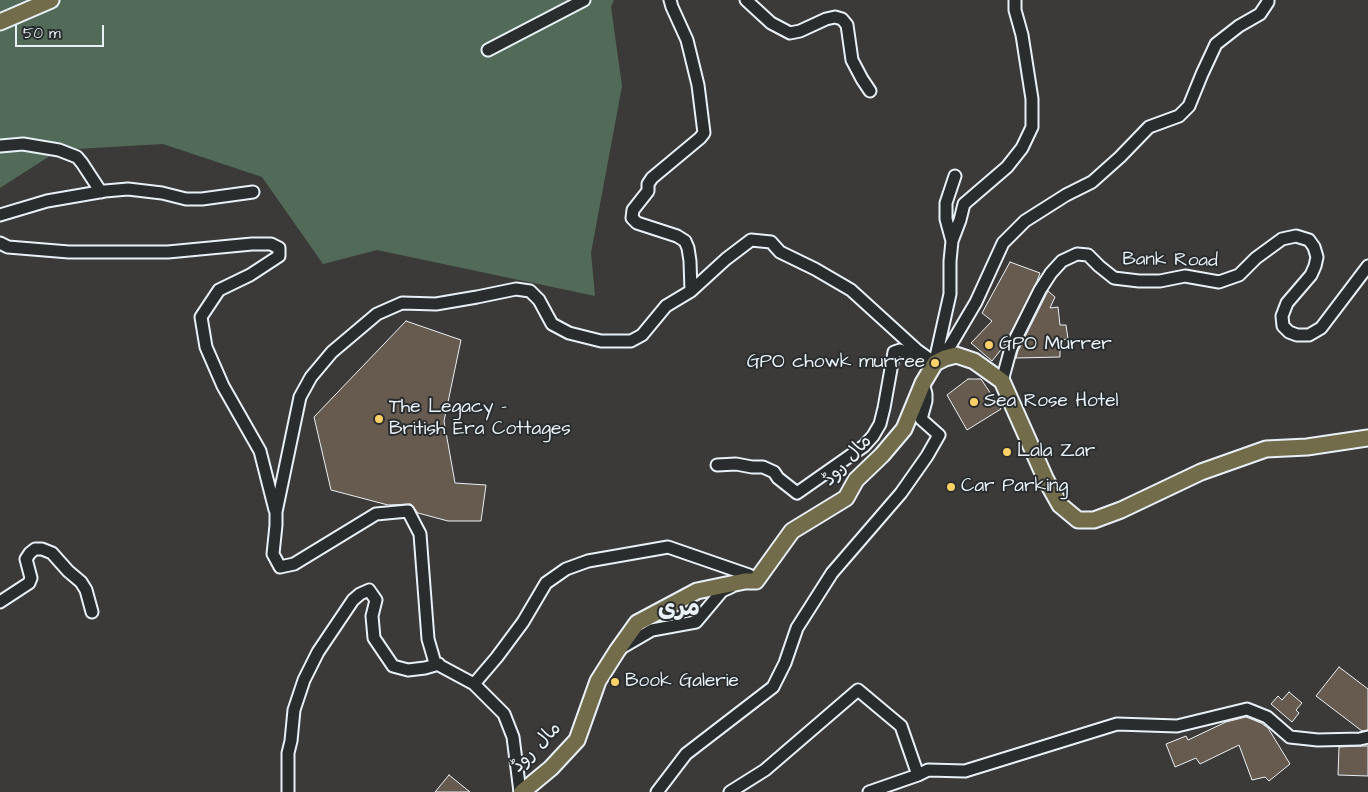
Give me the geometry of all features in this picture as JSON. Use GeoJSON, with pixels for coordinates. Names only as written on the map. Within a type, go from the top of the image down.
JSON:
{"type":"FeatureCollection","features":[{"type":"Feature","properties":{"kind":"main road"},"geometry":{"type":"LineString","coordinates":[[0,22],[51,0]]}},
{"type":"Feature","properties":{"kind":"main road"},"geometry":{"type":"LineString","coordinates":[[935,363],[956,355],[974,361],[1002,381],[1046,480],[1060,505],[1078,520],[1094,520],[1121,510],[1201,472],[1266,449],[1307,447],[1368,438]]}},
{"type":"Feature","properties":{"kind":"main road","name":"مال روڈ"},"geometry":{"type":"LineString","coordinates":[[521,792],[551,768],[577,740],[598,681],[617,650],[637,624],[698,591],[751,581],[792,531],[846,498],[856,480],[888,449],[904,429],[923,383],[935,363]]}},
{"type":"Feature","properties":{"kind":"street"},"geometry":{"type":"LineString","coordinates":[[488,50],[584,0]]}},
{"type":"Feature","properties":{"kind":"street"},"geometry":{"type":"LineString","coordinates":[[670,0],[687,40],[698,85],[704,132],[700,138],[652,178],[648,184],[648,191],[633,210],[632,218],[637,224],[677,236],[684,241],[688,248],[690,261],[691,291]]}},
{"type":"Feature","properties":{"kind":"street"},"geometry":{"type":"LineString","coordinates":[[746,0],[772,23],[790,33],[800,31],[826,19],[834,17],[842,19],[847,25],[852,60],[870,91]]}},
{"type":"Feature","properties":{"kind":"street"},"geometry":{"type":"LineString","coordinates":[[935,363],[950,294],[952,241],[964,204],[1007,166],[1022,148],[1032,127],[1032,99],[1022,35],[1015,10],[1015,0]]}},
{"type":"Feature","properties":{"kind":"street"},"geometry":{"type":"LineString","coordinates":[[935,363],[950,346],[976,302],[1003,243],[1025,221],[1066,195],[1092,182],[1120,158],[1149,127],[1179,116],[1189,106],[1216,44],[1239,26],[1260,14],[1268,0]]}},
{"type":"Feature","properties":{"kind":"street"},"geometry":{"type":"LineString","coordinates":[[0,146],[23,144],[59,150],[77,158],[100,192]]}},
{"type":"Feature","properties":{"kind":"street"},"geometry":{"type":"LineString","coordinates":[[952,241],[946,219],[946,203],[955,176]]}},
{"type":"Feature","properties":{"kind":"street"},"geometry":{"type":"LineString","coordinates":[[0,215],[47,201],[128,189],[162,193],[186,199],[202,199],[253,192]]}},
{"type":"Feature","properties":{"kind":"street","name":"Bank Road"},"geometry":{"type":"LineString","coordinates":[[1002,381],[1010,348],[1040,290],[1051,273],[1062,261],[1078,254],[1088,256],[1114,278],[1160,281],[1185,276],[1219,282],[1239,275],[1256,258],[1282,239],[1296,236],[1309,240],[1314,247],[1317,257],[1312,275],[1287,303],[1282,316],[1283,326],[1289,332],[1297,335],[1309,335],[1321,328],[1368,266]]}},
{"type":"Feature","properties":{"kind":"street"},"geometry":{"type":"LineString","coordinates":[[521,792],[513,736],[504,714],[474,684],[435,663],[428,639],[420,534],[408,511],[376,514],[294,564],[280,567],[273,554],[276,512],[300,397],[311,377],[332,352],[377,314],[402,303],[436,304],[477,298],[516,289],[530,291],[539,300],[552,324],[569,333],[601,342],[630,342],[642,335],[666,306],[691,291],[726,259],[751,240],[771,242],[780,252],[815,269],[850,290],[918,351],[935,363]]}},
{"type":"Feature","properties":{"kind":"street"},"geometry":{"type":"LineString","coordinates":[[0,243],[8,247],[69,252],[168,252],[252,244],[271,244],[278,248],[279,256],[250,276],[219,290],[201,317],[206,347],[223,386],[260,451],[276,512]]}},
{"type":"Feature","properties":{"kind":"street"},"geometry":{"type":"LineString","coordinates":[[717,465],[732,463],[764,467],[774,472],[778,478],[797,493],[864,446],[873,436],[880,424],[884,408],[894,352],[900,350],[918,359],[935,363]]}},
{"type":"Feature","properties":{"kind":"street"},"geometry":{"type":"LineString","coordinates":[[657,792],[686,754],[773,687],[785,663],[797,628],[832,573],[901,493],[927,456],[939,435],[921,419],[926,401],[923,383]]}},
{"type":"Feature","properties":{"kind":"street"},"geometry":{"type":"LineString","coordinates":[[474,684],[523,622],[546,583],[566,569],[588,561],[668,547],[749,575],[751,581]]}},
{"type":"Feature","properties":{"kind":"street"},"geometry":{"type":"LineString","coordinates":[[0,602],[29,583],[31,578],[26,559],[35,549],[42,549],[52,553],[81,582],[86,590],[92,612]]}},
{"type":"Feature","properties":{"kind":"street","name":"مال روڈ"},"geometry":{"type":"LineString","coordinates":[[617,650],[652,630],[696,622],[722,591],[751,581]]}},
{"type":"Feature","properties":{"kind":"street"},"geometry":{"type":"LineString","coordinates":[[288,792],[288,753],[294,710],[304,680],[318,652],[353,600],[360,594],[369,590],[376,600],[372,616],[374,638],[393,666],[408,670],[439,664]]}},
{"type":"Feature","properties":{"kind":"street"},"geometry":{"type":"LineString","coordinates":[[730,792],[765,770],[858,690],[901,726],[918,775]]}},
{"type":"Feature","properties":{"kind":"street"},"geometry":{"type":"LineString","coordinates":[[869,792],[928,770],[965,771],[1117,724],[1177,726],[1247,709],[1267,718],[1290,737],[1318,740],[1360,739],[1368,737]]}},
{"type":"Feature","properties":{"kind":"green space"},"geometry":{"type":"Polygon","coordinates":[[[0,0],[614,0],[611,7],[622,86],[591,253],[595,296],[377,250],[323,264],[262,177],[163,144],[59,150],[0,188],[0,0]]]}},
{"type":"Feature","properties":{"kind":"building"},"geometry":{"type":"Polygon","coordinates":[[[1010,262],[1040,273],[1004,346],[992,361],[971,343],[992,321],[982,313],[1010,262]]]}},
{"type":"Feature","properties":{"kind":"building"},"geometry":{"type":"Polygon","coordinates":[[[1048,291],[1055,297],[1050,308],[1058,307],[1060,325],[1066,325],[1068,339],[1060,340],[1060,357],[1016,358],[1018,351],[1048,291]]]}},
{"type":"Feature","properties":{"kind":"building","name":"The Legacy - British Era Cottages"},"geometry":{"type":"Polygon","coordinates":[[[406,321],[461,340],[444,421],[455,483],[486,485],[481,521],[448,521],[418,513],[411,504],[388,505],[331,490],[314,417],[406,321]]]}},
{"type":"Feature","properties":{"kind":"building","name":"Sea Rose Hotel"},"geometry":{"type":"Polygon","coordinates":[[[968,379],[981,379],[1001,409],[967,430],[947,395],[968,379]]]}},
{"type":"Feature","properties":{"kind":"building"},"geometry":{"type":"Polygon","coordinates":[[[1339,667],[1368,689],[1368,730],[1362,731],[1316,696],[1339,667]]]}},
{"type":"Feature","properties":{"kind":"building"},"geometry":{"type":"Polygon","coordinates":[[[1289,692],[1302,703],[1296,710],[1299,713],[1292,722],[1271,704],[1278,696],[1282,700],[1289,692]]]}},
{"type":"Feature","properties":{"kind":"building"},"geometry":{"type":"Polygon","coordinates":[[[1246,717],[1268,728],[1290,764],[1269,781],[1265,777],[1252,780],[1239,745],[1200,764],[1196,758],[1175,767],[1166,744],[1186,736],[1188,740],[1226,722],[1246,717]]]}},
{"type":"Feature","properties":{"kind":"building"},"geometry":{"type":"Polygon","coordinates":[[[1368,746],[1368,776],[1338,775],[1339,747],[1368,746]]]}},
{"type":"Feature","properties":{"kind":"building"},"geometry":{"type":"Polygon","coordinates":[[[449,775],[470,792],[435,792],[449,775]]]}},
{"type":"Feature","properties":{"kind":"place","name":"GPO Murrer"},"geometry":{"type":"Point","coordinates":[989,345]}},
{"type":"Feature","properties":{"kind":"place","name":"GPO chowk murree"},"geometry":{"type":"Point","coordinates":[935,363]}},
{"type":"Feature","properties":{"kind":"place","name":"Sea Rose Hotel"},"geometry":{"type":"Point","coordinates":[974,402]}},
{"type":"Feature","properties":{"kind":"place","name":"The Legacy - British Era Cottages"},"geometry":{"type":"Point","coordinates":[379,419]}},
{"type":"Feature","properties":{"kind":"place","name":"Lala Zar"},"geometry":{"type":"Point","coordinates":[1007,452]}},
{"type":"Feature","properties":{"kind":"place","name":"Car Parking"},"geometry":{"type":"Point","coordinates":[951,487]}},
{"type":"Feature","properties":{"kind":"place","name":"Book Galerie"},"geometry":{"type":"Point","coordinates":[615,682]}},
{"type":"Feature","properties":{"kind":"district","name":"مری"},"geometry":{"type":"Point","coordinates":[679,610]}}]}
